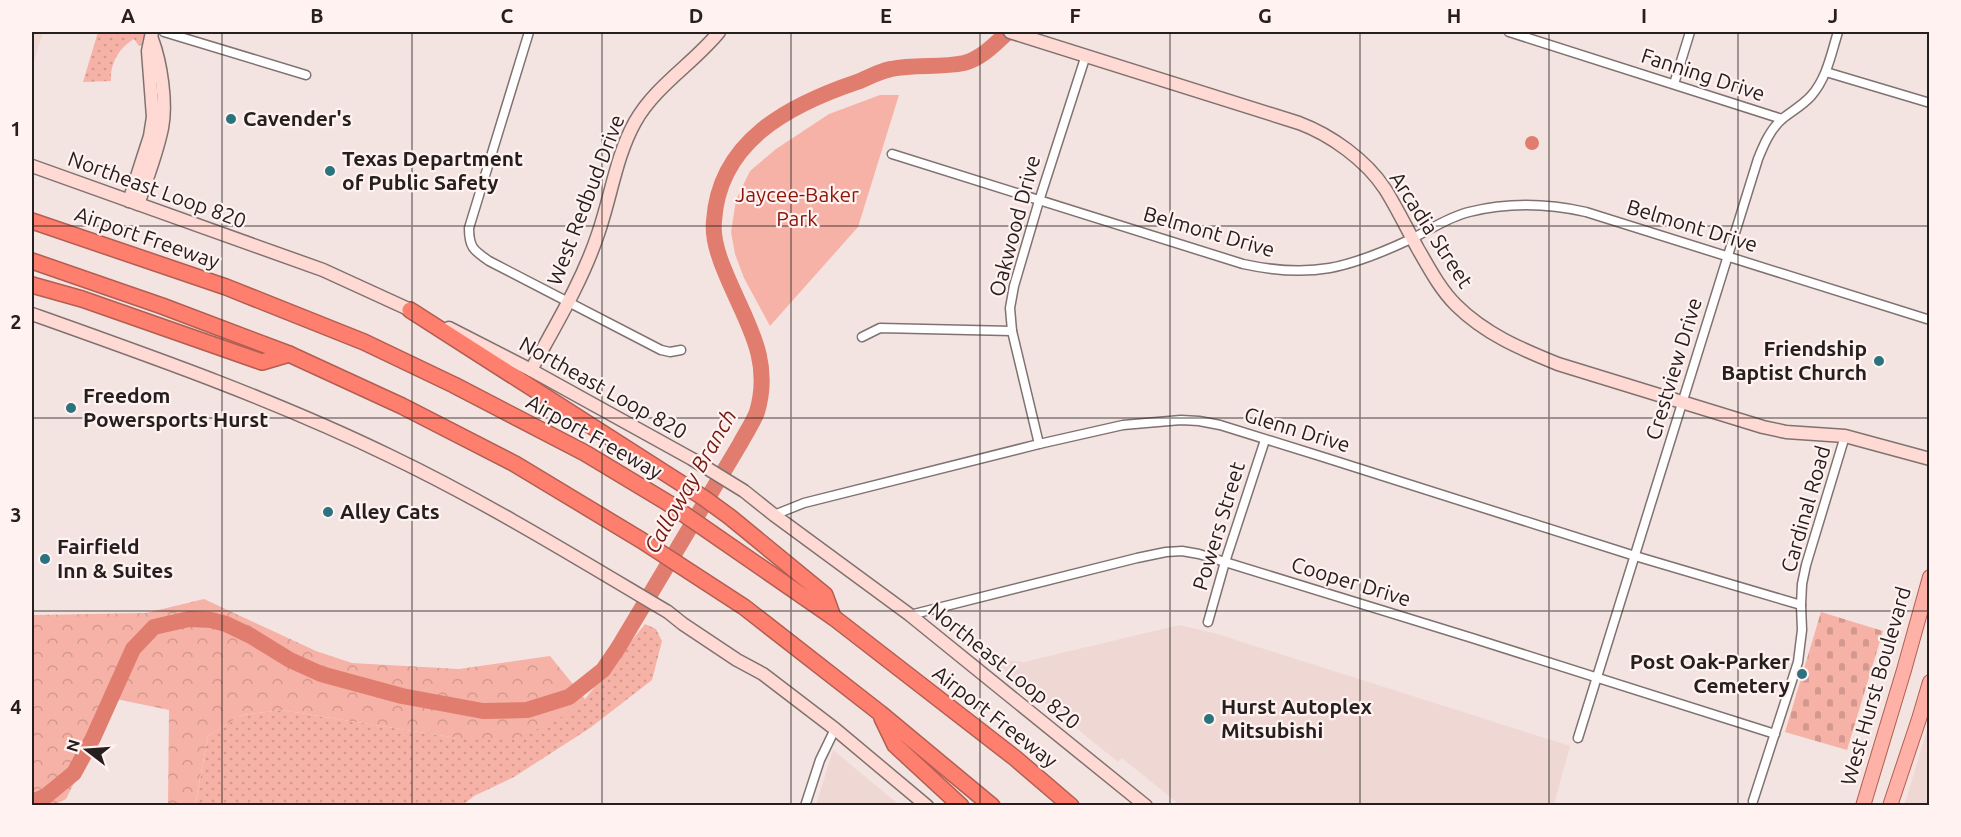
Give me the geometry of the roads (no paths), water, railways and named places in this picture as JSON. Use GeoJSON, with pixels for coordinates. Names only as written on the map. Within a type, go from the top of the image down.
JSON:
{"type":"FeatureCollection","features":[{"type":"Feature","properties":{"kind":"highway","name":"Airport Freeway"},"geometry":{"type":"LineString","coordinates":[[32,221],[226,287],[364,342],[454,385],[585,453],[668,503],[833,617],[1015,758],[1071,806]]}},
{"type":"Feature","properties":{"kind":"highway"},"geometry":{"type":"LineString","coordinates":[[32,230],[98,244]]}},
{"type":"Feature","properties":{"kind":"highway"},"geometry":{"type":"LineString","coordinates":[[32,261],[162,306],[289,354],[402,406],[515,464],[641,540],[744,607],[880,713],[992,806]]}},
{"type":"Feature","properties":{"kind":"highway"},"geometry":{"type":"LineString","coordinates":[[32,285],[262,362],[289,354]]}},
{"type":"Feature","properties":{"kind":"highway"},"geometry":{"type":"LineString","coordinates":[[410,310],[679,480],[730,517],[825,595],[833,617]]}},
{"type":"Feature","properties":{"kind":"highway"},"geometry":{"type":"LineString","coordinates":[[880,713],[895,745],[961,806]]}},
{"type":"Feature","properties":{"kind":"main road","name":"West Redbud Drive"},"geometry":{"type":"LineString","coordinates":[[531,370],[584,271],[598,235],[626,142],[636,120],[654,97],[719,32]]}},
{"type":"Feature","properties":{"kind":"main road","name":"Arcadia Street"},"geometry":{"type":"LineString","coordinates":[[1010,32],[1317,130],[1350,152],[1377,179],[1384,187],[1442,288],[1455,304],[1474,321],[1501,339],[1558,364],[1763,427],[1786,432],[1845,436],[1929,459]]}},
{"type":"Feature","properties":{"kind":"main road"},"geometry":{"type":"LineString","coordinates":[[134,202],[162,125],[162,90],[152,35]]}},
{"type":"Feature","properties":{"kind":"main road","name":"Northeast Loop 820"},"geometry":{"type":"LineString","coordinates":[[32,166],[323,270],[531,370],[692,459],[744,491],[910,615],[1146,806]]}},
{"type":"Feature","properties":{"kind":"main road"},"geometry":{"type":"LineString","coordinates":[[32,314],[300,414],[391,456],[477,501],[668,612],[710,642],[763,674],[835,729],[927,806]]}},
{"type":"Feature","properties":{"kind":"main road","name":"West Hurst Boulevard"},"geometry":{"type":"LineString","coordinates":[[1863,806],[1929,578]]}},
{"type":"Feature","properties":{"kind":"main road"},"geometry":{"type":"LineString","coordinates":[[1890,806],[1919,720],[1929,682]]}},
{"type":"Feature","properties":{"kind":"street"},"geometry":{"type":"LineString","coordinates":[[164,32],[306,75]]}},
{"type":"Feature","properties":{"kind":"street"},"geometry":{"type":"LineString","coordinates":[[529,32],[469,228],[469,242],[476,252],[489,261],[661,350],[670,352],[681,350]]}},
{"type":"Feature","properties":{"kind":"street","name":"Fanning Drive"},"geometry":{"type":"LineString","coordinates":[[1509,32],[1782,119]]}},
{"type":"Feature","properties":{"kind":"street"},"geometry":{"type":"LineString","coordinates":[[1540,42],[1543,32]]}},
{"type":"Feature","properties":{"kind":"street"},"geometry":{"type":"LineString","coordinates":[[1674,84],[1690,32]]}},
{"type":"Feature","properties":{"kind":"street","name":"Crestview Drive"},"geometry":{"type":"LineString","coordinates":[[1578,738],[1762,149],[1772,130],[1782,119],[1803,104],[1812,94],[1826,72],[1838,32]]}},
{"type":"Feature","properties":{"kind":"street","name":"Oakwood Drive"},"geometry":{"type":"LineString","coordinates":[[1039,444],[1012,331],[1010,308],[1014,286],[1039,201],[1086,55]]}},
{"type":"Feature","properties":{"kind":"street"},"geometry":{"type":"LineString","coordinates":[[1826,72],[1929,103]]}},
{"type":"Feature","properties":{"kind":"street","name":"Belmont Drive"},"geometry":{"type":"LineString","coordinates":[[892,154],[1243,264],[1269,270],[1305,271],[1347,265],[1372,257],[1467,213],[1499,206],[1534,203],[1587,212],[1929,320]]}},
{"type":"Feature","properties":{"kind":"street"},"geometry":{"type":"LineString","coordinates":[[862,337],[880,328],[1012,331]]}},
{"type":"Feature","properties":{"kind":"street","name":"Glenn Drive"},"geometry":{"type":"LineString","coordinates":[[774,515],[804,503],[1039,444],[1123,425],[1181,420],[1220,425],[1635,556],[1801,605]]}},
{"type":"Feature","properties":{"kind":"street","name":"Cardinal Road"},"geometry":{"type":"LineString","coordinates":[[1753,801],[1798,662],[1806,565],[1845,436]]}},
{"type":"Feature","properties":{"kind":"street","name":"Powers Street"},"geometry":{"type":"LineString","coordinates":[[1208,622],[1265,440]]}},
{"type":"Feature","properties":{"kind":"street","name":"Cooper Drive"},"geometry":{"type":"LineString","coordinates":[[910,615],[1166,552],[1182,551],[1225,562],[1472,638],[1774,734]]}},
{"type":"Feature","properties":{"kind":"street"},"geometry":{"type":"LineString","coordinates":[[805,806],[820,760],[835,729]]}},
{"type":"Feature","properties":{"kind":"waterway","name":"Calloway Branch"},"geometry":{"type":"LineString","coordinates":[[32,802],[46,796],[74,773],[93,738],[133,649],[154,627],[189,619],[211,620],[226,624],[290,660],[321,674],[402,696],[483,711],[527,710],[569,697],[603,670],[618,648],[757,412],[762,374],[755,340],[721,261],[714,234],[719,193],[729,169],[744,148],[762,130],[807,102],[887,70],[970,61],[1008,32]]}},
{"type":"Feature","properties":{"kind":"place","name":"Cavender's"},"geometry":{"type":"Point","coordinates":[231,119]}},
{"type":"Feature","properties":{"kind":"place","name":"Texas Department of Public Safety"},"geometry":{"type":"Point","coordinates":[330,171]}},
{"type":"Feature","properties":{"kind":"place","name":"Friendship Baptist Church"},"geometry":{"type":"Point","coordinates":[1879,361]}},
{"type":"Feature","properties":{"kind":"place","name":"Freedom Powersports Hurst"},"geometry":{"type":"Point","coordinates":[71,408]}},
{"type":"Feature","properties":{"kind":"place","name":"Alley Cats"},"geometry":{"type":"Point","coordinates":[328,512]}},
{"type":"Feature","properties":{"kind":"place","name":"Fairfield Inn & Suites"},"geometry":{"type":"Point","coordinates":[45,559]}},
{"type":"Feature","properties":{"kind":"place","name":"Post Oak-Parker Cemetery"},"geometry":{"type":"Point","coordinates":[1802,674]}},
{"type":"Feature","properties":{"kind":"place","name":"Hurst Autoplex Mitsubishi"},"geometry":{"type":"Point","coordinates":[1209,719]}},
{"type":"Feature","properties":{"kind":"park label","name":"Jaycee-Baker Park"},"geometry":{"type":"Point","coordinates":[797,207]}}]}
